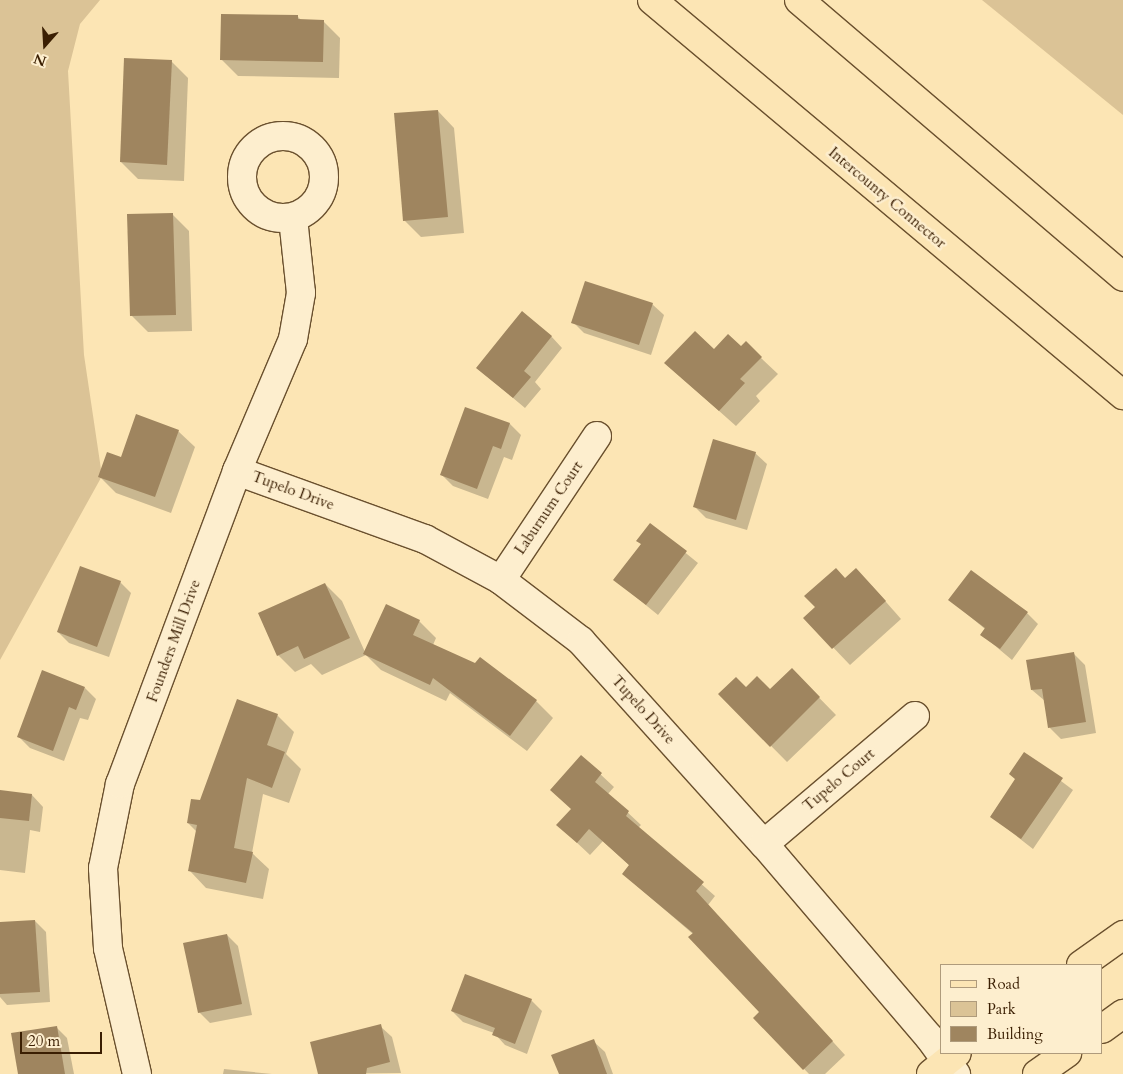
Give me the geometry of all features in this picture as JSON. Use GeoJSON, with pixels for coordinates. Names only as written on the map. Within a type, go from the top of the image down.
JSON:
{"type":"FeatureCollection","features":[{"type":"Feature","properties":{"kind":"main road","name":"Intercounty Connector"},"geometry":{"type":"LineString","coordinates":[[652,0],[1123,395]]}},
{"type":"Feature","properties":{"kind":"main road"},"geometry":{"type":"LineString","coordinates":[[799,0],[1123,277]]}},
{"type":"Feature","properties":{"kind":"main road"},"geometry":{"type":"LineString","coordinates":[[1082,964],[1123,935]]}},
{"type":"Feature","properties":{"kind":"main road"},"geometry":{"type":"LineString","coordinates":[[1103,1028],[1123,1014]]}},
{"type":"Feature","properties":{"kind":"main road"},"geometry":{"type":"LineString","coordinates":[[1037,1074],[1067,1054]]}},
{"type":"Feature","properties":{"kind":"street","name":"Founders Mill Drive"},"geometry":{"type":"LineString","coordinates":[[138,1074],[108,948],[103,868],[120,784],[237,471],[292,339],[299,315],[301,293],[292,218]]}},
{"type":"Feature","properties":{"kind":"street","name":"Laburnum Court"},"geometry":{"type":"LineString","coordinates":[[501,580],[597,436]]}},
{"type":"Feature","properties":{"kind":"street","name":"Tupelo Drive"},"geometry":{"type":"LineString","coordinates":[[237,471],[425,539],[501,580],[581,641],[764,844],[929,1037],[940,1054]]}},
{"type":"Feature","properties":{"kind":"street","name":"Tupelo Court"},"geometry":{"type":"LineString","coordinates":[[764,844],[915,716]]}},
{"type":"Feature","properties":{"kind":"street","name":"Tupelo Drive"},"geometry":{"type":"LineString","coordinates":[[940,1054],[948,1066]]}},
{"type":"Feature","properties":{"kind":"green space"},"geometry":{"type":"Polygon","coordinates":[[[0,0],[100,0],[80,24],[68,71],[84,355],[102,476],[0,660],[0,0]]]}},
{"type":"Feature","properties":{"kind":"green space"},"geometry":{"type":"Polygon","coordinates":[[[982,0],[1123,0],[1123,115],[982,0]]]}},
{"type":"Feature","properties":{"kind":"building"},"geometry":{"type":"Polygon","coordinates":[[[221,14],[298,15],[298,19],[324,20],[323,62],[220,60],[221,14]]]}},
{"type":"Feature","properties":{"kind":"building"},"geometry":{"type":"Polygon","coordinates":[[[124,58],[172,60],[167,165],[120,162],[124,58]]]}},
{"type":"Feature","properties":{"kind":"building"},"geometry":{"type":"Polygon","coordinates":[[[438,110],[448,217],[403,221],[394,113],[438,110]]]}},
{"type":"Feature","properties":{"kind":"building"},"geometry":{"type":"Polygon","coordinates":[[[173,213],[176,315],[130,316],[127,214],[173,213]]]}},
{"type":"Feature","properties":{"kind":"building"},"geometry":{"type":"Polygon","coordinates":[[[585,281],[653,303],[639,345],[571,323],[585,281]]]}},
{"type":"Feature","properties":{"kind":"building"},"geometry":{"type":"Polygon","coordinates":[[[522,311],[552,336],[524,371],[531,377],[513,398],[476,368],[522,311]]]}},
{"type":"Feature","properties":{"kind":"building"},"geometry":{"type":"Polygon","coordinates":[[[695,331],[714,349],[728,334],[741,346],[746,341],[762,357],[740,379],[745,383],[719,411],[664,363],[695,331]]]}},
{"type":"Feature","properties":{"kind":"building"},"geometry":{"type":"Polygon","coordinates":[[[465,407],[510,423],[501,449],[493,446],[477,489],[440,475],[465,407]]]}},
{"type":"Feature","properties":{"kind":"building"},"geometry":{"type":"Polygon","coordinates":[[[136,414],[179,430],[155,497],[98,477],[107,452],[121,457],[136,414]]]}},
{"type":"Feature","properties":{"kind":"building"},"geometry":{"type":"Polygon","coordinates":[[[713,439],[756,452],[736,520],[693,507],[713,439]]]}},
{"type":"Feature","properties":{"kind":"building"},"geometry":{"type":"Polygon","coordinates":[[[650,523],[687,551],[646,605],[613,580],[641,544],[636,541],[650,523]]]}},
{"type":"Feature","properties":{"kind":"building"},"geometry":{"type":"Polygon","coordinates":[[[80,566],[121,581],[97,647],[57,632],[80,566]]]}},
{"type":"Feature","properties":{"kind":"building"},"geometry":{"type":"Polygon","coordinates":[[[836,568],[845,578],[856,568],[886,601],[832,649],[803,618],[815,607],[804,596],[836,568]]]}},
{"type":"Feature","properties":{"kind":"building"},"geometry":{"type":"Polygon","coordinates":[[[971,570],[1028,612],[1000,649],[980,635],[985,628],[948,600],[971,570]]]}},
{"type":"Feature","properties":{"kind":"building"},"geometry":{"type":"Polygon","coordinates":[[[325,583],[350,638],[304,659],[298,646],[277,656],[258,613],[325,583]]]}},
{"type":"Feature","properties":{"kind":"building"},"geometry":{"type":"Polygon","coordinates":[[[386,604],[420,620],[413,635],[475,663],[480,657],[537,700],[510,736],[433,678],[430,685],[363,654],[386,604]]]}},
{"type":"Feature","properties":{"kind":"building"},"geometry":{"type":"Polygon","coordinates":[[[1074,652],[1086,722],[1048,728],[1042,689],[1031,690],[1026,660],[1074,652]]]}},
{"type":"Feature","properties":{"kind":"building"},"geometry":{"type":"Polygon","coordinates":[[[792,668],[820,697],[770,747],[718,694],[736,677],[746,687],[757,676],[770,689],[792,668]]]}},
{"type":"Feature","properties":{"kind":"building"},"geometry":{"type":"Polygon","coordinates":[[[42,670],[85,687],[76,710],[69,707],[53,751],[17,737],[42,670]]]}},
{"type":"Feature","properties":{"kind":"building"},"geometry":{"type":"Polygon","coordinates":[[[237,699],[278,714],[267,745],[285,752],[272,788],[247,778],[234,848],[253,852],[246,883],[188,871],[197,825],[187,823],[191,799],[200,800],[237,699]]]}},
{"type":"Feature","properties":{"kind":"building"},"geometry":{"type":"Polygon","coordinates":[[[1024,752],[1063,778],[1021,839],[990,817],[1015,779],[1009,774],[1024,752]]]}},
{"type":"Feature","properties":{"kind":"building"},"geometry":{"type":"Polygon","coordinates":[[[581,755],[602,773],[595,782],[629,811],[626,816],[704,882],[696,891],[833,1041],[803,1070],[753,1018],[759,1012],[688,937],[693,933],[622,874],[629,865],[589,829],[577,843],[556,825],[571,809],[550,790],[581,755]]]}},
{"type":"Feature","properties":{"kind":"building"},"geometry":{"type":"Polygon","coordinates":[[[0,790],[32,794],[29,821],[0,818],[0,790]]]}},
{"type":"Feature","properties":{"kind":"building"},"geometry":{"type":"Polygon","coordinates":[[[35,920],[40,992],[0,994],[0,922],[35,920]]]}},
{"type":"Feature","properties":{"kind":"building"},"geometry":{"type":"Polygon","coordinates":[[[227,934],[242,1004],[198,1013],[183,943],[227,934]]]}},
{"type":"Feature","properties":{"kind":"building"},"geometry":{"type":"Polygon","coordinates":[[[465,974],[532,999],[515,1044],[492,1035],[495,1028],[451,1011],[465,974]]]}},
{"type":"Feature","properties":{"kind":"building"},"geometry":{"type":"Polygon","coordinates":[[[381,1024],[390,1062],[367,1068],[366,1074],[318,1074],[310,1042],[381,1024]]]}},
{"type":"Feature","properties":{"kind":"building"},"geometry":{"type":"Polygon","coordinates":[[[57,1026],[65,1074],[18,1074],[11,1033],[57,1026]]]}},
{"type":"Feature","properties":{"kind":"building"},"geometry":{"type":"Polygon","coordinates":[[[594,1039],[607,1074],[559,1074],[551,1055],[594,1039]]]}}]}
